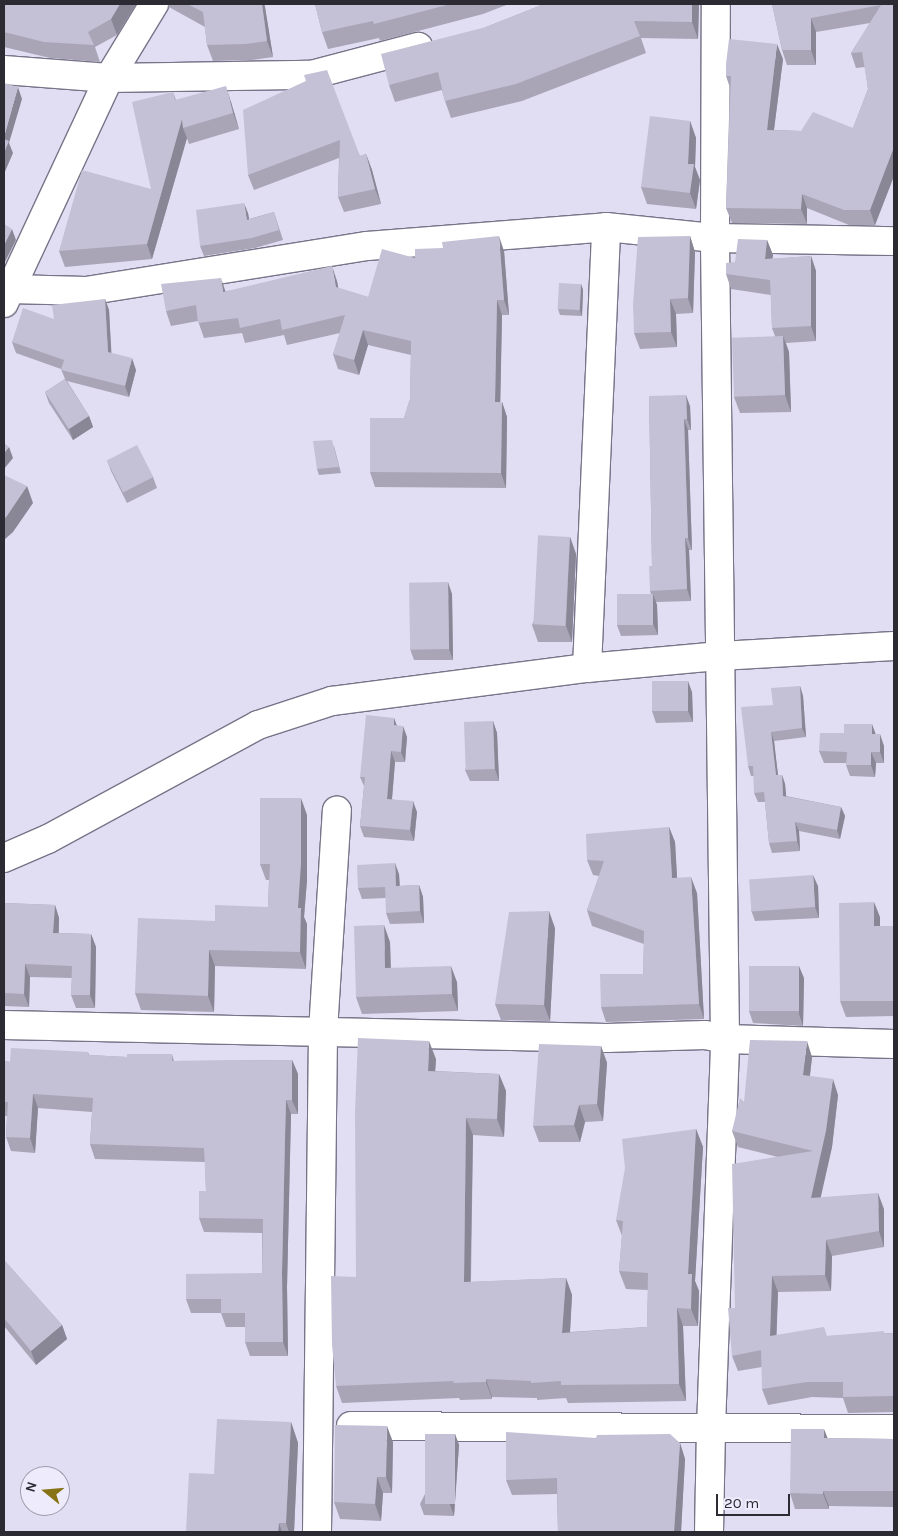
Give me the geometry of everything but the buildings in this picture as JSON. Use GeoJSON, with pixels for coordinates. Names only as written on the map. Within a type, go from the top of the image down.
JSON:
{"type":"FeatureCollection","features":[{"type":"Feature","properties":{"kind":"street"},"geometry":{"type":"LineString","coordinates":[[154,4],[109,78],[7,296],[86,291],[367,246],[606,227],[715,238],[894,241]]}},
{"type":"Feature","properties":{"kind":"street"},"geometry":{"type":"LineString","coordinates":[[710,1532],[711,1428],[724,1039],[715,238],[716,4]]}},
{"type":"Feature","properties":{"kind":"street"},"geometry":{"type":"LineString","coordinates":[[4,70],[109,78],[311,75],[441,41]]}},
{"type":"Feature","properties":{"kind":"street"},"geometry":{"type":"LineString","coordinates":[[587,668],[606,227]]}},
{"type":"Feature","properties":{"kind":"street"},"geometry":{"type":"LineString","coordinates":[[4,858],[48,839],[258,725],[332,701],[587,668],[720,656],[894,646]]}},
{"type":"Feature","properties":{"kind":"street"},"geometry":{"type":"LineString","coordinates":[[317,1532],[323,1031],[337,810]]}},
{"type":"Feature","properties":{"kind":"street"},"geometry":{"type":"LineString","coordinates":[[4,1025],[607,1038],[704,1035],[724,1039],[894,1044]]}},
{"type":"Feature","properties":{"kind":"street"},"geometry":{"type":"LineString","coordinates":[[317,1426],[894,1429]]}}]}
